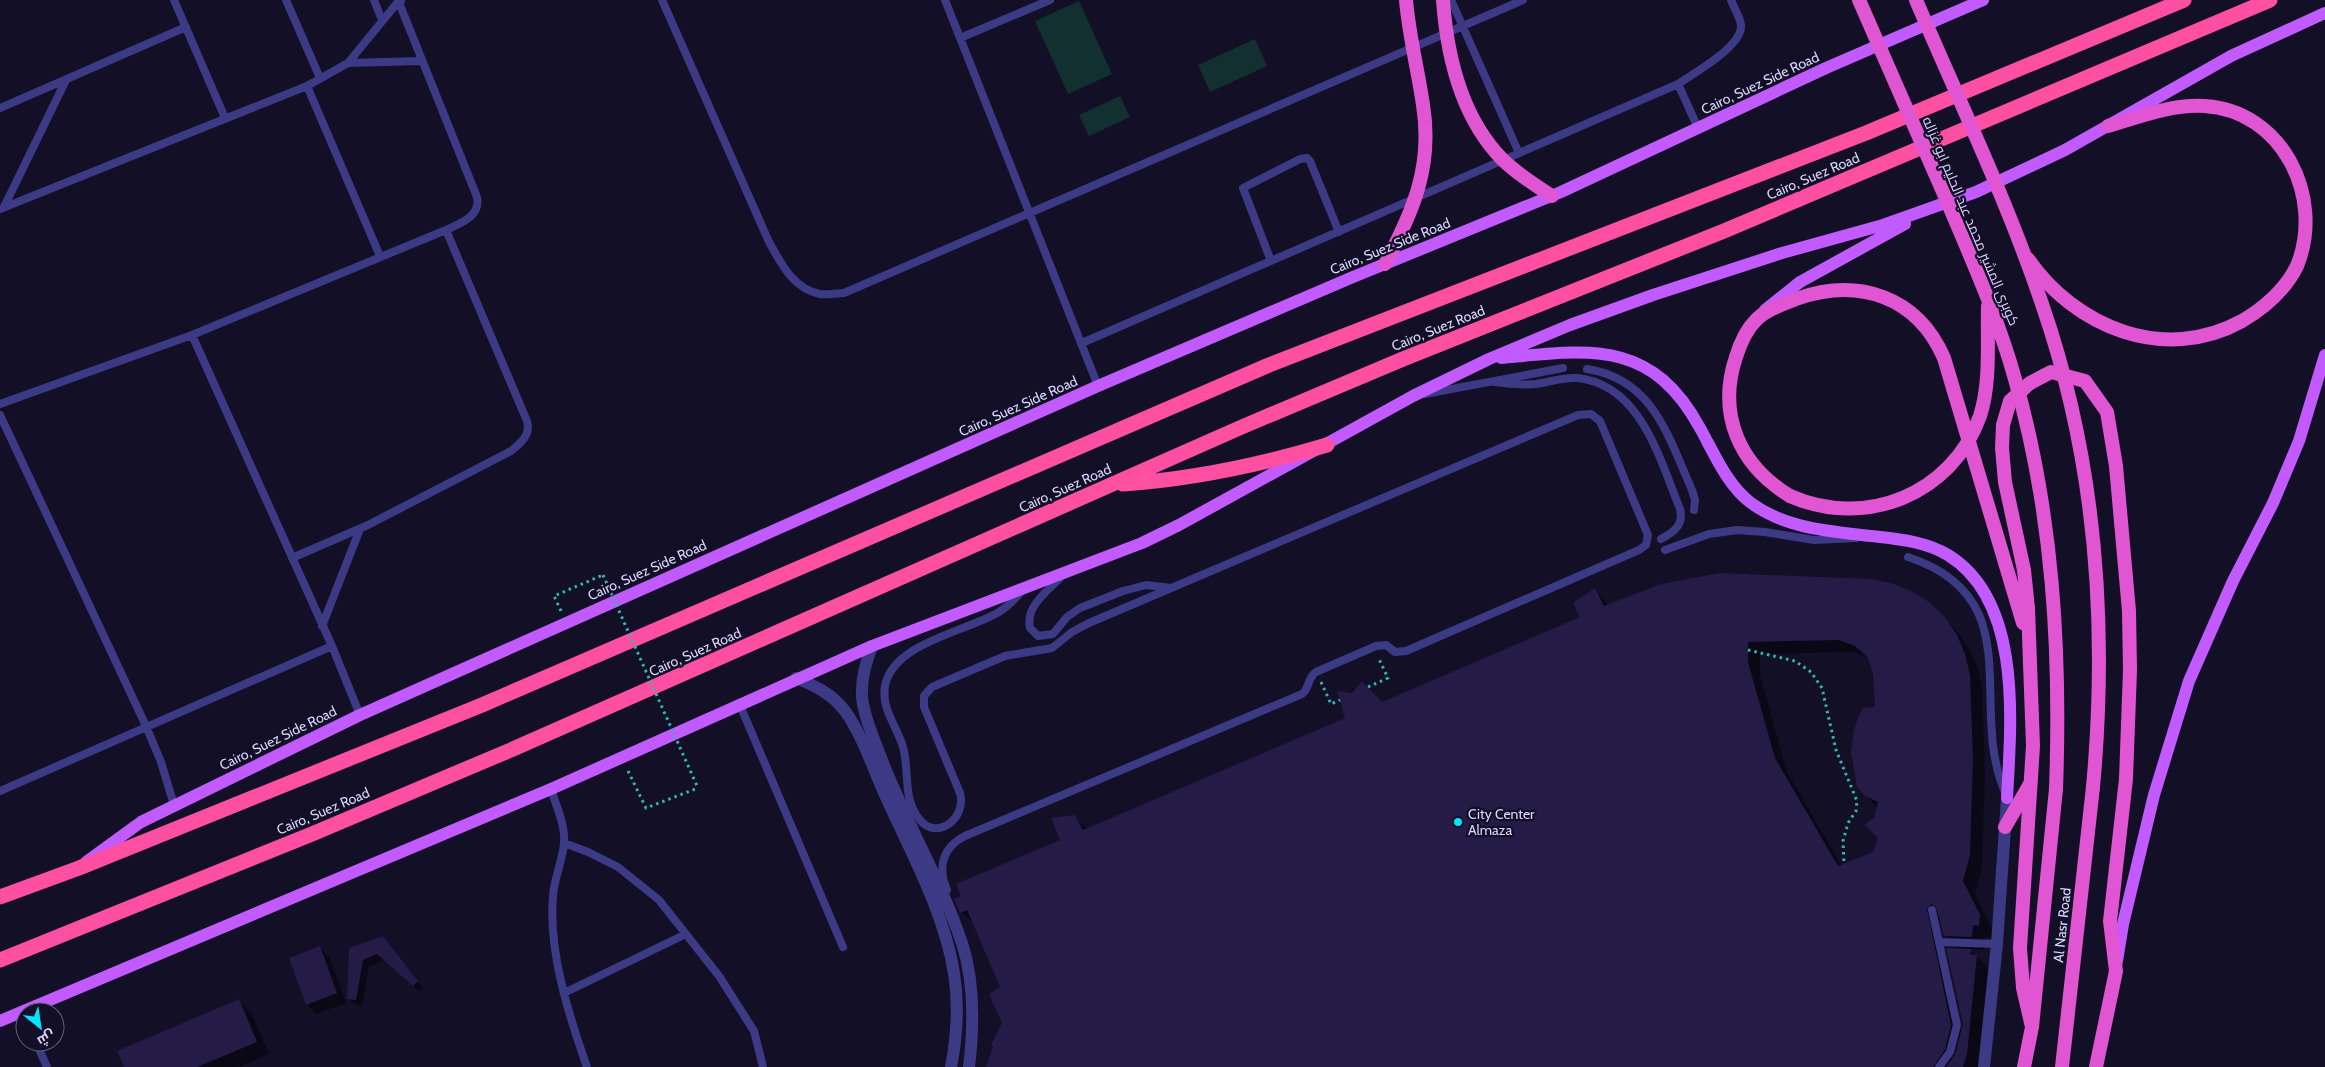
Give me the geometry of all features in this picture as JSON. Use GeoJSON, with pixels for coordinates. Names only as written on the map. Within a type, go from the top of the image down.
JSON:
{"type":"FeatureCollection","features":[{"type":"Feature","properties":{"kind":"highway"},"geometry":{"type":"LineString","coordinates":[[1385,264],[1413,208],[1419,189],[1425,148],[1424,105],[1412,51],[1406,0]]}},
{"type":"Feature","properties":{"kind":"highway"},"geometry":{"type":"LineString","coordinates":[[1443,0],[1447,39],[1454,66],[1462,94],[1479,129],[1503,160],[1518,173],[1552,196]]}},
{"type":"Feature","properties":{"kind":"highway","name":"كوبرى المشير محمد عبد الحليم ابو غزاله"},"geometry":{"type":"LineString","coordinates":[[1859,0],[1988,298],[2015,378],[2026,419],[2047,536],[2058,667],[2056,789]]}},
{"type":"Feature","properties":{"kind":"highway"},"geometry":{"type":"LineString","coordinates":[[1916,0],[2024,254],[2045,282],[2065,301],[2082,313],[2119,332],[2139,337],[2166,340],[2200,337],[2220,331],[2251,316],[2278,294],[2297,266],[2303,251],[2308,226],[2307,201],[2298,169],[2289,154],[2267,130],[2253,121],[2222,108],[2188,106],[2108,126]]}},
{"type":"Feature","properties":{"kind":"highway","name":"Cairo, Suez Road"},"geometry":{"type":"LineString","coordinates":[[0,897],[79,868],[482,705],[1269,365],[1866,134],[2184,0]]}},
{"type":"Feature","properties":{"kind":"highway","name":"Cairo, Suez Road"},"geometry":{"type":"LineString","coordinates":[[0,960],[312,834],[513,750],[1111,485],[1403,359],[1724,231],[2270,0]]}},
{"type":"Feature","properties":{"kind":"highway","name":"Al Nasr Road"},"geometry":{"type":"LineString","coordinates":[[2024,254],[2043,305],[2063,375],[2081,454],[2091,517],[2098,598],[2100,679],[2093,787],[2062,1067]]}},
{"type":"Feature","properties":{"kind":"highway"},"geometry":{"type":"LineString","coordinates":[[1988,298],[1986,382],[1980,415],[1966,445],[1945,471],[1910,495],[1887,504],[1837,509],[1821,507],[1790,496],[1776,487],[1752,464],[1736,435],[1729,403],[1732,368],[1742,342],[1756,319],[1778,307],[1801,298],[1834,291],[1867,292],[1882,296],[1908,310],[1929,331],[1944,358],[2029,647]]}},
{"type":"Feature","properties":{"kind":"highway"},"geometry":{"type":"LineString","coordinates":[[2032,1027],[2023,988],[2020,948],[2031,781],[2032,712],[2029,647],[2024,570],[2004,468],[2002,448],[2004,425],[2010,401],[2030,383],[2051,372],[2085,381],[2107,412],[2116,466],[2125,553],[2130,670],[2126,779],[2110,921],[2116,971],[2096,1067]]}},
{"type":"Feature","properties":{"kind":"highway"},"geometry":{"type":"LineString","coordinates":[[1111,485],[1221,472],[1292,455],[1327,444]]}},
{"type":"Feature","properties":{"kind":"highway"},"geometry":{"type":"LineString","coordinates":[[2005,827],[2031,781]]}},
{"type":"Feature","properties":{"kind":"highway","name":"Al Nasr Road"},"geometry":{"type":"LineString","coordinates":[[2024,1067],[2032,1027],[2056,789]]}},
{"type":"Feature","properties":{"kind":"main road","name":"Cairo, Suez Side Road"},"geometry":{"type":"LineString","coordinates":[[79,868],[141,822],[360,715],[1098,386],[1385,264],[1552,196],[1844,60],[1983,0]]}},
{"type":"Feature","properties":{"kind":"main road"},"geometry":{"type":"LineString","coordinates":[[1756,319],[1768,306],[1800,282],[1930,210],[2021,172],[2108,126],[2205,69],[2325,13]]}},
{"type":"Feature","properties":{"kind":"main road"},"geometry":{"type":"LineString","coordinates":[[48,1002],[551,788],[739,703],[872,646],[1025,586],[1104,559],[1179,525],[1413,396],[1489,359],[1570,325],[1653,295],[1782,253],[1930,210]]}},
{"type":"Feature","properties":{"kind":"main road"},"geometry":{"type":"LineString","coordinates":[[1489,359],[1576,351],[1616,355],[1637,362],[1656,373],[1686,403],[1730,480],[1749,502],[1772,516],[1794,525],[1912,542],[1947,555],[1967,570],[1992,610],[2005,651],[2009,679],[2011,724],[2007,798]]}},
{"type":"Feature","properties":{"kind":"main road"},"geometry":{"type":"LineString","coordinates":[[2116,971],[2124,924],[2148,820],[2174,725],[2209,633],[2273,503],[2299,441],[2325,355]]}},
{"type":"Feature","properties":{"kind":"main road"},"geometry":{"type":"LineString","coordinates":[[0,1021],[15,1015]]}},
{"type":"Feature","properties":{"kind":"street"},"geometry":{"type":"LineString","coordinates":[[872,646],[863,671],[862,699],[865,713],[890,781],[955,927],[968,964],[973,1008],[968,1067]]}},
{"type":"Feature","properties":{"kind":"street"},"geometry":{"type":"LineString","coordinates":[[796,678],[817,686],[827,693],[851,720],[937,912],[950,950],[957,998],[957,1022],[951,1067]]}},
{"type":"Feature","properties":{"kind":"street"},"geometry":{"type":"LineString","coordinates":[[1984,1067],[1997,944],[2007,798]]}},
{"type":"Feature","properties":{"kind":"lane"},"geometry":{"type":"LineString","coordinates":[[174,0],[225,118]]}},
{"type":"Feature","properties":{"kind":"lane"},"geometry":{"type":"LineString","coordinates":[[286,0],[320,78]]}},
{"type":"Feature","properties":{"kind":"lane"},"geometry":{"type":"LineString","coordinates":[[374,0],[382,20]]}},
{"type":"Feature","properties":{"kind":"lane"},"geometry":{"type":"LineString","coordinates":[[662,0],[769,242],[786,272],[800,286],[820,294],[844,293],[1031,214],[1523,0]]}},
{"type":"Feature","properties":{"kind":"lane"},"geometry":{"type":"LineString","coordinates":[[945,0],[1098,386]]}},
{"type":"Feature","properties":{"kind":"lane"},"geometry":{"type":"LineString","coordinates":[[960,38],[1050,0]]}},
{"type":"Feature","properties":{"kind":"lane"},"geometry":{"type":"LineString","coordinates":[[1451,0],[1519,153]]}},
{"type":"Feature","properties":{"kind":"lane"},"geometry":{"type":"LineString","coordinates":[[1082,343],[1678,84],[1728,49],[1737,39],[1741,32],[1741,24],[1731,0]]}},
{"type":"Feature","properties":{"kind":"lane"},"geometry":{"type":"LineString","coordinates":[[0,404],[192,336],[446,230],[466,220],[474,213],[478,204],[399,1],[348,63],[308,86],[2,208]]}},
{"type":"Feature","properties":{"kind":"lane"},"geometry":{"type":"LineString","coordinates":[[0,108],[186,27]]}},
{"type":"Feature","properties":{"kind":"lane"},"geometry":{"type":"LineString","coordinates":[[348,63],[421,61]]}},
{"type":"Feature","properties":{"kind":"lane"},"geometry":{"type":"LineString","coordinates":[[2,208],[66,80]]}},
{"type":"Feature","properties":{"kind":"lane"},"geometry":{"type":"LineString","coordinates":[[1678,84],[1698,128]]}},
{"type":"Feature","properties":{"kind":"lane"},"geometry":{"type":"LineString","coordinates":[[308,86],[380,256]]}},
{"type":"Feature","properties":{"kind":"lane"},"geometry":{"type":"LineString","coordinates":[[1271,261],[1243,188],[1300,159],[1307,158],[1310,161],[1339,232]]}},
{"type":"Feature","properties":{"kind":"lane"},"geometry":{"type":"LineString","coordinates":[[292,558],[360,529],[512,451],[525,438],[528,431],[527,421],[446,230]]}},
{"type":"Feature","properties":{"kind":"lane"},"geometry":{"type":"LineString","coordinates":[[192,336],[332,646],[360,715]]}},
{"type":"Feature","properties":{"kind":"lane"},"geometry":{"type":"LineString","coordinates":[[1413,396],[1563,368]]}},
{"type":"Feature","properties":{"kind":"lane"},"geometry":{"type":"LineString","coordinates":[[1587,369],[1614,376],[1637,390],[1647,400],[1664,426],[1692,490],[1695,500],[1694,510]]}},
{"type":"Feature","properties":{"kind":"lane"},"geometry":{"type":"LineString","coordinates":[[1494,382],[1523,385],[1575,378],[1598,383],[1616,394],[1632,410],[1647,431],[1680,509],[1681,515],[1678,527],[1674,532],[1660,539]]}},
{"type":"Feature","properties":{"kind":"lane"},"geometry":{"type":"LineString","coordinates":[[0,414],[146,726],[161,762],[174,805]]}},
{"type":"Feature","properties":{"kind":"lane"},"geometry":{"type":"LineString","coordinates":[[952,900],[943,877],[942,863],[950,846],[960,838],[1302,694],[1308,688],[1309,678],[1316,672],[1373,647],[1381,644],[1386,645],[1395,652],[1406,652],[1643,548],[1648,540],[1647,531],[1603,427],[1596,417],[1584,414],[1578,415],[1080,627],[1052,648],[1005,656],[932,687],[924,696],[924,707],[960,793],[962,803],[959,814],[950,823],[939,827],[928,827],[918,818],[908,796],[903,749],[886,707],[885,685],[889,674],[895,664],[912,650],[1000,612],[1010,604],[1025,586]]}},
{"type":"Feature","properties":{"kind":"lane"},"geometry":{"type":"LineString","coordinates":[[322,626],[360,529]]}},
{"type":"Feature","properties":{"kind":"lane"},"geometry":{"type":"LineString","coordinates":[[1665,550],[1696,538],[1737,530],[1834,541],[1871,536]]}},
{"type":"Feature","properties":{"kind":"lane"},"geometry":{"type":"LineString","coordinates":[[1908,557],[1935,568],[1958,585],[1972,602],[1983,621],[1990,663],[1994,754],[2007,798]]}},
{"type":"Feature","properties":{"kind":"lane"},"geometry":{"type":"LineString","coordinates":[[1065,573],[1035,604],[1030,613],[1030,628],[1038,636],[1044,637],[1053,634],[1067,617],[1080,608],[1123,591],[1146,585],[1171,588]]}},
{"type":"Feature","properties":{"kind":"lane"},"geometry":{"type":"LineString","coordinates":[[0,791],[332,646]]}},
{"type":"Feature","properties":{"kind":"lane"},"geometry":{"type":"LineString","coordinates":[[739,703],[843,947]]}},
{"type":"Feature","properties":{"kind":"lane"},"geometry":{"type":"LineString","coordinates":[[551,788],[563,830],[564,843],[553,896],[554,930],[569,1016],[587,1067]]}},
{"type":"Feature","properties":{"kind":"lane"},"geometry":{"type":"LineString","coordinates":[[564,843],[588,852],[618,867],[659,900],[720,976],[754,1032],[762,1067]]}},
{"type":"Feature","properties":{"kind":"lane"},"geometry":{"type":"LineString","coordinates":[[1932,910],[1957,1025],[1950,1052],[1939,1067]]}},
{"type":"Feature","properties":{"kind":"lane"},"geometry":{"type":"LineString","coordinates":[[958,914],[967,944],[968,964]]}},
{"type":"Feature","properties":{"kind":"lane"},"geometry":{"type":"LineString","coordinates":[[564,993],[686,934]]}},
{"type":"Feature","properties":{"kind":"lane"},"geometry":{"type":"LineString","coordinates":[[1940,942],[1997,944]]}},
{"type":"Feature","properties":{"kind":"lane"},"geometry":{"type":"LineString","coordinates":[[40,1052],[47,1067]]}},
{"type":"Feature","properties":{"kind":"path"},"geometry":{"type":"LineString","coordinates":[[554,596],[603,575],[698,788],[646,808],[622,757]]}},
{"type":"Feature","properties":{"kind":"path"},"geometry":{"type":"LineString","coordinates":[[1368,687],[1388,678],[1373,647]]}},
{"type":"Feature","properties":{"kind":"path"},"geometry":{"type":"LineString","coordinates":[[1748,650],[1795,661],[1811,672],[1822,688],[1836,750],[1857,801],[1856,811],[1848,823],[1843,841],[1844,864]]}},
{"type":"Feature","properties":{"kind":"path"},"geometry":{"type":"LineString","coordinates":[[1316,672],[1331,704],[1340,700]]}},
{"type":"Feature","properties":{"kind":"green space"},"geometry":{"type":"Polygon","coordinates":[[[1079,1],[1112,74],[1068,94],[1035,21],[1079,1]]]}},
{"type":"Feature","properties":{"kind":"green space"},"geometry":{"type":"Polygon","coordinates":[[[1255,39],[1267,66],[1210,92],[1198,65],[1255,39]]]}},
{"type":"Feature","properties":{"kind":"green space"},"geometry":{"type":"Polygon","coordinates":[[[1120,96],[1130,117],[1089,136],[1079,115],[1120,96]]]}},
{"type":"Feature","properties":{"kind":"building","name":"City Center Almaza"},"geometry":{"type":"Polygon","coordinates":[[[1720,573],[1870,579],[1891,583],[1911,591],[1929,602],[1945,617],[1957,635],[1965,654],[1970,675],[1973,759],[1970,855],[1963,881],[1980,915],[1979,926],[1973,925],[1972,937],[1944,936],[1936,907],[1931,904],[1927,909],[1951,1025],[1945,1050],[1933,1067],[986,1067],[993,1047],[991,1045],[1002,1023],[989,994],[1000,987],[967,910],[960,913],[954,899],[961,896],[956,884],[1060,840],[1051,818],[1075,815],[1083,830],[1345,718],[1337,691],[1352,693],[1362,681],[1382,702],[1580,617],[1573,603],[1595,588],[1604,606],[1661,584],[1720,573]],[[1839,640],[1748,642],[1748,662],[1775,758],[1838,866],[1873,852],[1878,838],[1864,825],[1874,818],[1878,802],[1865,796],[1857,787],[1851,752],[1854,729],[1863,708],[1875,707],[1873,672],[1867,657],[1855,646],[1839,640]]]}},
{"type":"Feature","properties":{"kind":"building"},"geometry":{"type":"Polygon","coordinates":[[[383,936],[418,981],[413,986],[377,954],[363,960],[356,1000],[347,999],[349,948],[383,936]]]}},
{"type":"Feature","properties":{"kind":"building"},"geometry":{"type":"Polygon","coordinates":[[[320,946],[337,993],[306,1005],[289,958],[320,946]]]}},
{"type":"Feature","properties":{"kind":"building"},"geometry":{"type":"Polygon","coordinates":[[[1946,948],[1971,949],[1970,954],[1977,955],[1967,1054],[1963,1067],[1946,1067],[1955,1054],[1963,1024],[1946,948]]]}},
{"type":"Feature","properties":{"kind":"building"},"geometry":{"type":"Polygon","coordinates":[[[239,999],[257,1042],[197,1067],[124,1067],[117,1051],[239,999]]]}},
{"type":"Feature","properties":{"kind":"place","name":"City Center Almaza"},"geometry":{"type":"Point","coordinates":[1458,822]}}]}
